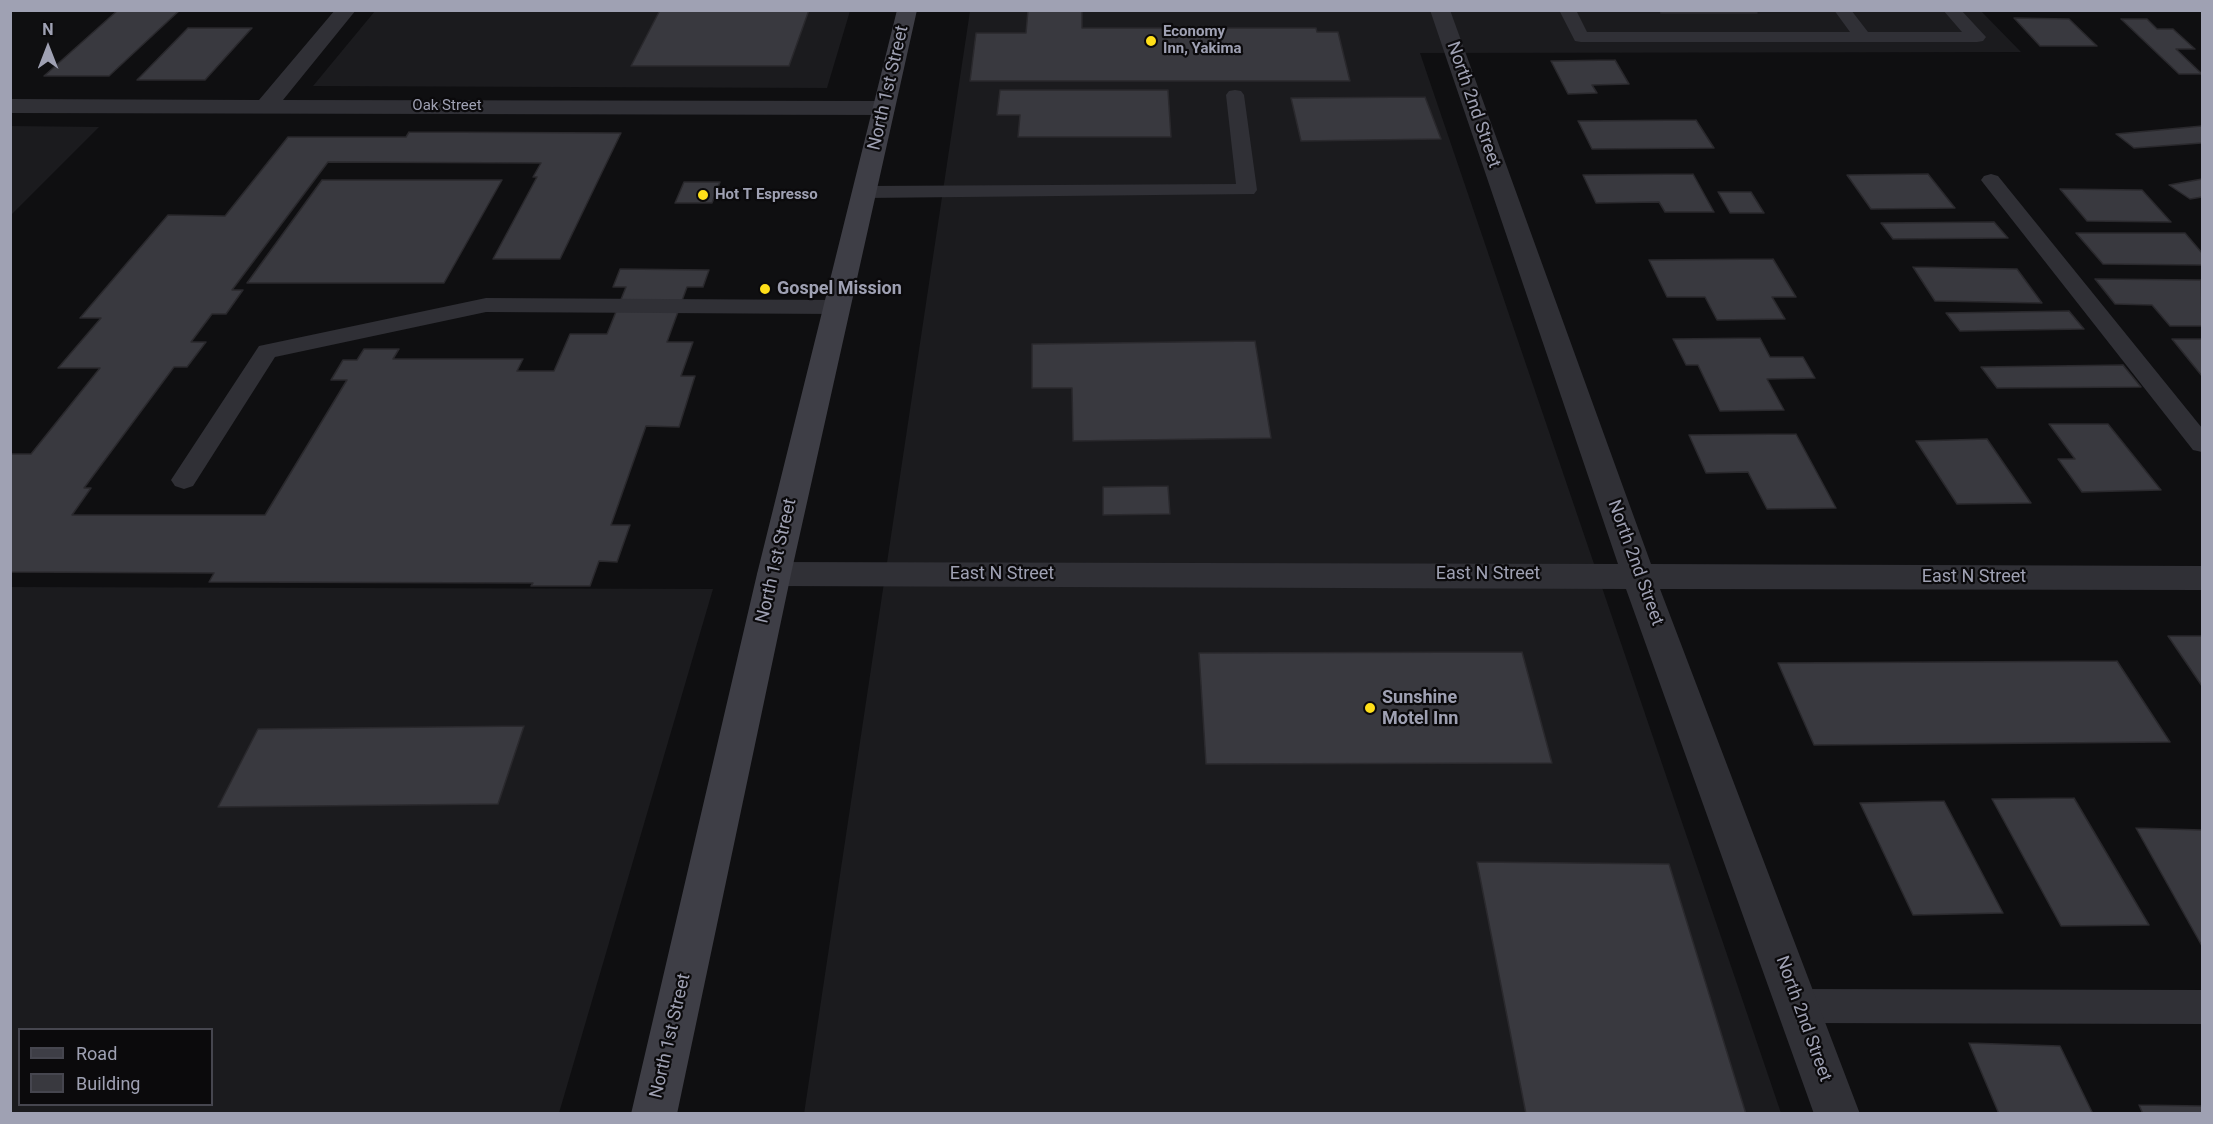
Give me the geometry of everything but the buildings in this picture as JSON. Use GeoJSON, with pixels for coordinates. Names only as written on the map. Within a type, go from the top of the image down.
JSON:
{"type":"FeatureCollection","features":[{"type":"Feature","properties":{"kind":"main road","name":"North 1st Street"},"geometry":{"type":"LineString","coordinates":[[654,1113],[774,574],[907,10]]}},
{"type":"Feature","properties":{"kind":"street"},"geometry":{"type":"LineString","coordinates":[[266,106],[346,10]]}},
{"type":"Feature","properties":{"kind":"street","name":"North 2nd Street"},"geometry":{"type":"LineString","coordinates":[[1440,10],[1638,575],[1837,1113]]}},
{"type":"Feature","properties":{"kind":"street","name":"Oak Street"},"geometry":{"type":"LineString","coordinates":[[10,106],[884,108]]}},
{"type":"Feature","properties":{"kind":"street","name":"East N Street"},"geometry":{"type":"LineString","coordinates":[[774,574],[2202,578]]}},
{"type":"Feature","properties":{"kind":"lane"},"geometry":{"type":"LineString","coordinates":[[1567,10],[1581,37],[1977,37],[1951,10]]}},
{"type":"Feature","properties":{"kind":"lane"},"geometry":{"type":"LineString","coordinates":[[1842,10],[1863,37]]}},
{"type":"Feature","properties":{"kind":"lane"},"geometry":{"type":"LineString","coordinates":[[865,192],[1247,190],[1235,95]]}},
{"type":"Feature","properties":{"kind":"lane"},"geometry":{"type":"LineString","coordinates":[[1991,180],[2202,444]]}},
{"type":"Feature","properties":{"kind":"lane"},"geometry":{"type":"LineString","coordinates":[[184,480],[267,351],[486,305],[837,307]]}},
{"type":"Feature","properties":{"kind":"lane"},"geometry":{"type":"LineString","coordinates":[[1798,1006],[2202,1007]]}},
{"type":"Feature","properties":{"kind":"shaded area"},"geometry":{"type":"Polygon","coordinates":[[[1980,10],[2021,52],[1420,53],[1781,1113],[804,1114],[970,11],[1980,10]]]}},
{"type":"Feature","properties":{"kind":"shaded area"},"geometry":{"type":"Polygon","coordinates":[[[375,11],[850,11],[827,88],[313,86],[375,11]]]}},
{"type":"Feature","properties":{"kind":"shaded area"},"geometry":{"type":"Polygon","coordinates":[[[10,126],[99,127],[11,215],[10,126]]]}},
{"type":"Feature","properties":{"kind":"shaded area"},"geometry":{"type":"Polygon","coordinates":[[[10,587],[713,589],[559,1113],[11,1113],[10,587]]]}},
{"type":"Feature","properties":{"kind":"place","name":"Economy Inn, Yakima"},"geometry":{"type":"Point","coordinates":[1151,41]}},
{"type":"Feature","properties":{"kind":"place","name":"Hot T Espresso"},"geometry":{"type":"Point","coordinates":[703,195]}},
{"type":"Feature","properties":{"kind":"place","name":"Gospel Mission"},"geometry":{"type":"Point","coordinates":[765,289]}},
{"type":"Feature","properties":{"kind":"place","name":"Sunshine Motel Inn"},"geometry":{"type":"Point","coordinates":[1370,708]}}]}
